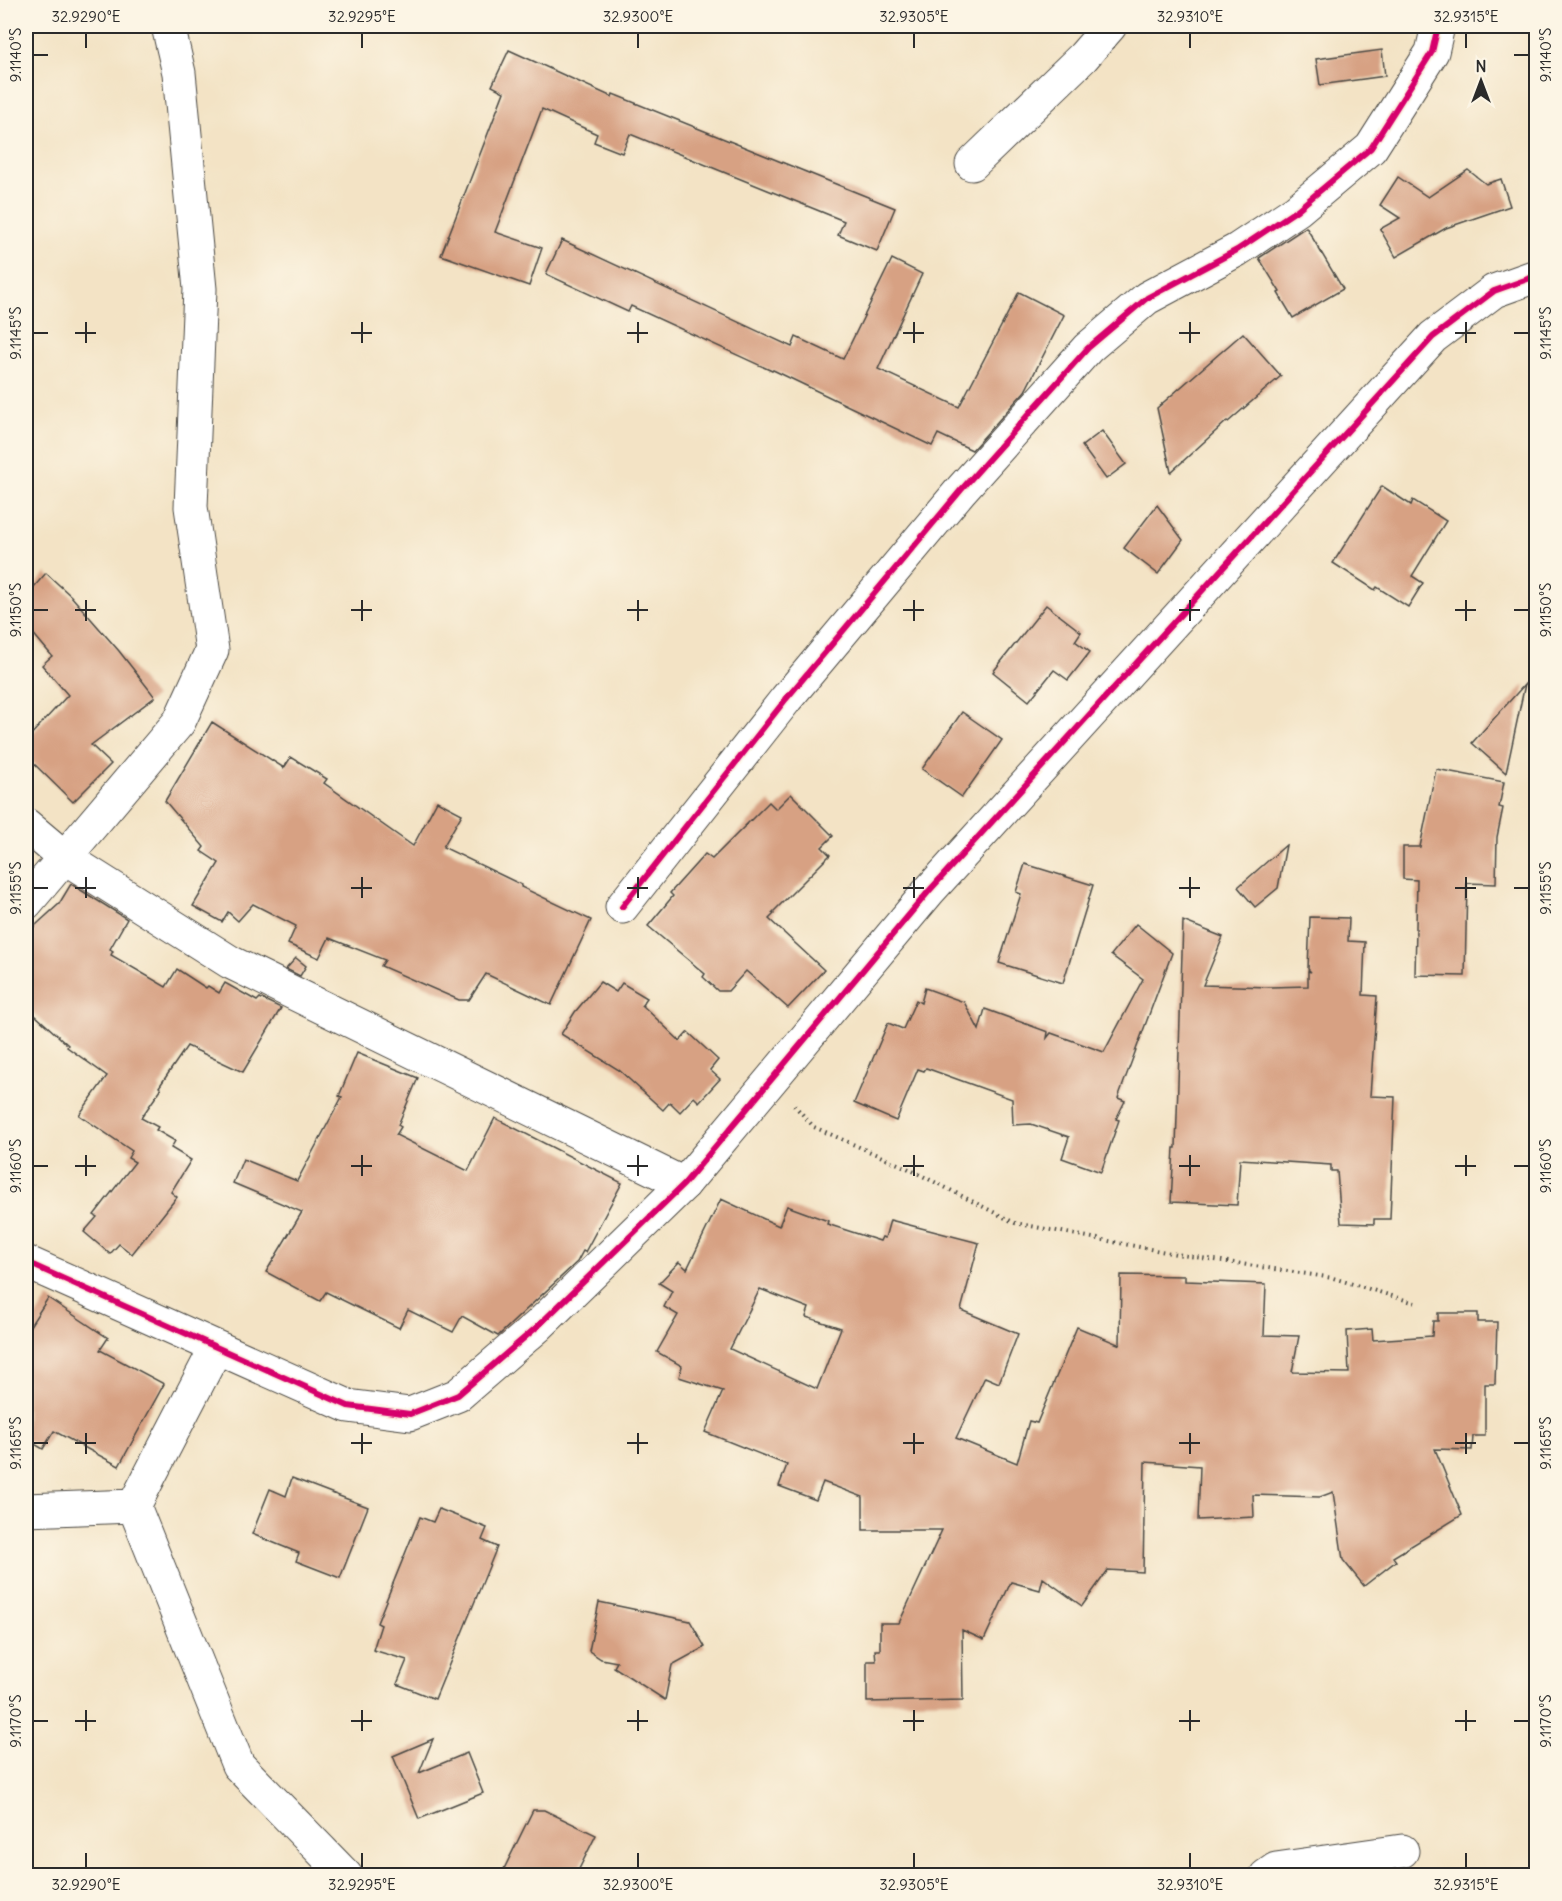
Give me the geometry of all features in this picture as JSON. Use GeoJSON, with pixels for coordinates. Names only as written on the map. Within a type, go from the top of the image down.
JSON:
{"type":"FeatureCollection","features":[{"type":"Feature","properties":{"kind":"street"},"geometry":{"type":"LineString","coordinates":[[26,903],[179,722],[212,650],[191,507],[200,289],[179,73],[168,26]]}},
{"type":"Feature","properties":{"kind":"street"},"geometry":{"type":"LineString","coordinates":[[972,164],[1083,57],[1110,26]]}},
{"type":"Feature","properties":{"kind":"street"},"geometry":{"type":"LineString","coordinates":[[622,907],[786,699],[961,490],[1088,348],[1147,298],[1237,250],[1297,210],[1371,148],[1432,52],[1438,26]]}},
{"type":"Feature","properties":{"kind":"street"},"geometry":{"type":"LineString","coordinates":[[26,1262],[348,1406],[410,1414],[458,1395],[538,1326],[684,1184],[929,891],[1433,337],[1494,291],[1536,276]]}},
{"type":"Feature","properties":{"kind":"street"},"geometry":{"type":"LineString","coordinates":[[26,825],[64,857],[231,962],[684,1184]]}},
{"type":"Feature","properties":{"kind":"street"},"geometry":{"type":"LineString","coordinates":[[216,1348],[134,1506],[238,1765],[346,1875]]}},
{"type":"Feature","properties":{"kind":"street"},"geometry":{"type":"LineString","coordinates":[[26,1510],[134,1506]]}},
{"type":"Feature","properties":{"kind":"street"},"geometry":{"type":"LineString","coordinates":[[1266,1875],[1276,1869],[1402,1851]]}},
{"type":"Feature","properties":{"kind":"path"},"geometry":{"type":"LineString","coordinates":[[770,1081],[814,1127],[907,1168],[1015,1223],[1176,1254],[1333,1278],[1415,1303]]}},
{"type":"Feature","properties":{"kind":"building"},"geometry":{"type":"Polygon","coordinates":[[[509,50],[612,97],[613,94],[895,208],[877,251],[838,235],[844,221],[630,134],[622,153],[594,142],[597,134],[542,109],[495,232],[542,248],[529,286],[441,255],[504,92],[492,86],[509,50]]]}},
{"type":"Feature","properties":{"kind":"building"},"geometry":{"type":"Polygon","coordinates":[[[1382,50],[1385,76],[1320,85],[1316,59],[1382,50]]]}},
{"type":"Feature","properties":{"kind":"building"},"geometry":{"type":"Polygon","coordinates":[[[1468,170],[1486,184],[1501,179],[1510,206],[1446,228],[1396,257],[1380,229],[1400,218],[1380,205],[1398,177],[1428,197],[1468,170]]]}},
{"type":"Feature","properties":{"kind":"building"},"geometry":{"type":"Polygon","coordinates":[[[1306,227],[1343,289],[1293,318],[1259,258],[1306,227]]]}},
{"type":"Feature","properties":{"kind":"building"},"geometry":{"type":"Polygon","coordinates":[[[562,240],[792,347],[796,337],[843,359],[892,259],[922,274],[878,369],[959,407],[1019,292],[1064,315],[1025,391],[972,450],[938,434],[932,446],[773,370],[631,306],[628,312],[546,274],[562,240]]]}},
{"type":"Feature","properties":{"kind":"building"},"geometry":{"type":"Polygon","coordinates":[[[1243,333],[1281,376],[1171,472],[1157,408],[1243,333]]]}},
{"type":"Feature","properties":{"kind":"building"},"geometry":{"type":"Polygon","coordinates":[[[1102,431],[1126,464],[1106,479],[1082,446],[1102,431]]]}},
{"type":"Feature","properties":{"kind":"building"},"geometry":{"type":"Polygon","coordinates":[[[1382,486],[1411,505],[1413,500],[1446,521],[1412,576],[1423,583],[1408,607],[1377,587],[1375,590],[1333,563],[1382,486]]]}},
{"type":"Feature","properties":{"kind":"building"},"geometry":{"type":"Polygon","coordinates":[[[1157,505],[1183,540],[1158,574],[1124,548],[1157,505]]]}},
{"type":"Feature","properties":{"kind":"building"},"geometry":{"type":"Polygon","coordinates":[[[46,573],[71,596],[155,697],[91,745],[111,764],[73,802],[26,756],[26,740],[68,695],[42,665],[52,656],[26,625],[26,596],[46,573]]]}},
{"type":"Feature","properties":{"kind":"building"},"geometry":{"type":"Polygon","coordinates":[[[1046,605],[1081,632],[1075,641],[1090,652],[1068,680],[1054,670],[1029,701],[993,672],[1046,605]]]}},
{"type":"Feature","properties":{"kind":"building"},"geometry":{"type":"Polygon","coordinates":[[[1525,684],[1506,773],[1472,743],[1525,684]]]}},
{"type":"Feature","properties":{"kind":"building"},"geometry":{"type":"Polygon","coordinates":[[[962,712],[1002,740],[962,797],[922,769],[962,712]]]}},
{"type":"Feature","properties":{"kind":"building"},"geometry":{"type":"Polygon","coordinates":[[[212,722],[284,768],[291,757],[327,779],[324,783],[413,846],[437,801],[462,814],[443,847],[591,920],[551,1005],[486,974],[469,1000],[459,1000],[381,966],[385,960],[329,938],[319,958],[288,944],[296,926],[253,904],[238,921],[228,912],[222,922],[193,906],[219,863],[201,851],[204,847],[165,801],[212,722]]]}},
{"type":"Feature","properties":{"kind":"building"},"geometry":{"type":"Polygon","coordinates":[[[1436,769],[1504,782],[1499,807],[1503,808],[1497,837],[1496,884],[1467,883],[1465,976],[1415,975],[1417,880],[1403,879],[1403,847],[1420,847],[1436,769]]]}},
{"type":"Feature","properties":{"kind":"building"},"geometry":{"type":"Polygon","coordinates":[[[791,794],[833,836],[822,847],[830,855],[772,913],[774,914],[769,919],[824,970],[788,1008],[746,971],[728,991],[718,991],[703,977],[705,974],[648,926],[673,896],[670,893],[705,854],[712,859],[769,802],[776,809],[791,794]]]}},
{"type":"Feature","properties":{"kind":"building"},"geometry":{"type":"Polygon","coordinates":[[[1286,845],[1278,888],[1255,907],[1238,887],[1286,845]]]}},
{"type":"Feature","properties":{"kind":"building"},"geometry":{"type":"Polygon","coordinates":[[[1025,864],[1093,885],[1063,983],[999,963],[1021,894],[1016,892],[1025,864]]]}},
{"type":"Feature","properties":{"kind":"building"},"geometry":{"type":"Polygon","coordinates":[[[71,884],[127,919],[110,949],[113,951],[111,955],[166,987],[177,969],[206,988],[208,986],[219,993],[225,983],[257,1001],[260,998],[281,1008],[243,1072],[187,1046],[159,1087],[161,1089],[141,1118],[158,1127],[156,1130],[175,1141],[171,1148],[191,1160],[171,1192],[177,1197],[132,1254],[119,1244],[110,1254],[84,1232],[97,1217],[94,1215],[135,1162],[128,1158],[132,1151],[79,1115],[107,1076],[67,1047],[68,1045],[26,1007],[26,934],[59,904],[71,884]]]}},
{"type":"Feature","properties":{"kind":"building"},"geometry":{"type":"Polygon","coordinates":[[[1310,917],[1349,918],[1348,941],[1365,942],[1363,995],[1377,996],[1370,1096],[1395,1097],[1390,1219],[1374,1219],[1374,1224],[1341,1223],[1337,1171],[1331,1171],[1331,1165],[1240,1159],[1237,1205],[1171,1202],[1174,1148],[1176,1148],[1183,921],[1223,937],[1203,985],[1308,986],[1308,971],[1311,972],[1308,969],[1310,917]]]}},
{"type":"Feature","properties":{"kind":"building"},"geometry":{"type":"Polygon","coordinates":[[[1136,924],[1172,953],[1118,1098],[1125,1101],[1116,1119],[1119,1120],[1101,1172],[1062,1158],[1069,1137],[1031,1124],[1013,1125],[1012,1099],[926,1068],[924,1071],[918,1069],[896,1121],[854,1103],[888,1023],[903,1029],[916,1000],[921,1003],[925,988],[964,1002],[979,1030],[985,1009],[1048,1032],[1047,1038],[1051,1033],[1104,1052],[1143,979],[1111,955],[1136,924]]]}},
{"type":"Feature","properties":{"kind":"building"},"geometry":{"type":"Polygon","coordinates":[[[296,958],[306,966],[300,976],[286,969],[296,958]]]}},
{"type":"Feature","properties":{"kind":"building"},"geometry":{"type":"Polygon","coordinates":[[[600,982],[616,992],[622,983],[647,998],[642,1005],[680,1041],[688,1032],[718,1060],[710,1070],[720,1079],[699,1102],[694,1097],[680,1112],[670,1102],[663,1110],[619,1070],[561,1034],[575,1012],[600,982]]]}},
{"type":"Feature","properties":{"kind":"building"},"geometry":{"type":"Polygon","coordinates":[[[357,1053],[418,1078],[396,1135],[468,1171],[495,1118],[622,1183],[585,1252],[583,1251],[577,1262],[498,1336],[462,1316],[453,1332],[408,1310],[399,1328],[326,1292],[320,1301],[266,1272],[302,1212],[233,1183],[243,1159],[297,1181],[342,1097],[339,1096],[357,1053]]]}},
{"type":"Feature","properties":{"kind":"building"},"geometry":{"type":"Polygon","coordinates":[[[721,1199],[779,1226],[787,1206],[828,1221],[827,1224],[880,1241],[882,1237],[885,1238],[890,1220],[979,1243],[961,1310],[1018,1334],[999,1383],[985,1377],[956,1438],[1017,1463],[1029,1421],[1037,1423],[1077,1327],[1120,1345],[1121,1275],[1185,1276],[1185,1281],[1266,1284],[1264,1335],[1299,1336],[1292,1372],[1349,1373],[1347,1331],[1372,1329],[1373,1340],[1432,1336],[1433,1321],[1438,1321],[1438,1313],[1478,1313],[1478,1322],[1497,1322],[1495,1384],[1485,1384],[1485,1436],[1473,1436],[1472,1450],[1435,1449],[1462,1515],[1393,1557],[1396,1561],[1364,1586],[1343,1560],[1333,1492],[1320,1497],[1253,1495],[1254,1517],[1198,1520],[1200,1466],[1145,1462],[1143,1572],[1108,1570],[1082,1606],[1043,1578],[1040,1590],[1011,1582],[984,1640],[962,1630],[963,1700],[867,1702],[867,1661],[876,1661],[875,1650],[880,1650],[880,1623],[899,1623],[942,1530],[863,1530],[863,1497],[823,1482],[816,1500],[779,1486],[787,1465],[705,1432],[723,1391],[679,1377],[682,1366],[657,1352],[678,1315],[664,1307],[672,1291],[659,1283],[679,1262],[687,1269],[721,1199]],[[760,1289],[730,1349],[817,1389],[841,1328],[806,1317],[809,1308],[760,1289]]]}},
{"type":"Feature","properties":{"kind":"building"},"geometry":{"type":"Polygon","coordinates":[[[48,1298],[108,1338],[100,1350],[164,1384],[119,1466],[54,1431],[43,1449],[26,1439],[26,1332],[48,1298]]]}},
{"type":"Feature","properties":{"kind":"building"},"geometry":{"type":"Polygon","coordinates":[[[292,1478],[368,1507],[340,1578],[296,1561],[299,1553],[252,1534],[270,1489],[286,1496],[292,1478]]]}},
{"type":"Feature","properties":{"kind":"building"},"geometry":{"type":"Polygon","coordinates":[[[439,1509],[487,1528],[482,1540],[497,1547],[435,1699],[397,1684],[407,1660],[373,1650],[381,1625],[377,1623],[420,1517],[433,1522],[439,1509]]]}},
{"type":"Feature","properties":{"kind":"building"},"geometry":{"type":"Polygon","coordinates":[[[599,1602],[690,1621],[705,1647],[672,1665],[665,1700],[614,1667],[617,1662],[601,1659],[589,1651],[599,1602]]]}},
{"type":"Feature","properties":{"kind":"building"},"geometry":{"type":"Polygon","coordinates":[[[433,1739],[419,1773],[467,1753],[483,1793],[419,1819],[393,1756],[433,1739]]]}},
{"type":"Feature","properties":{"kind":"building"},"geometry":{"type":"Polygon","coordinates":[[[533,1810],[544,1810],[596,1835],[576,1875],[501,1875],[533,1810]]]}},
{"type":"Feature","properties":{"kind":"cycle path"},"geometry":{"type":"LineString","coordinates":[[622,907],[786,699],[961,490],[1088,348],[1147,298],[1237,250],[1297,210],[1371,148],[1432,52],[1438,26]]}},
{"type":"Feature","properties":{"kind":"cycle path"},"geometry":{"type":"LineString","coordinates":[[26,1262],[348,1406],[410,1414],[458,1395],[538,1326],[684,1184],[929,891],[1433,337],[1494,291],[1536,276]]}}]}
